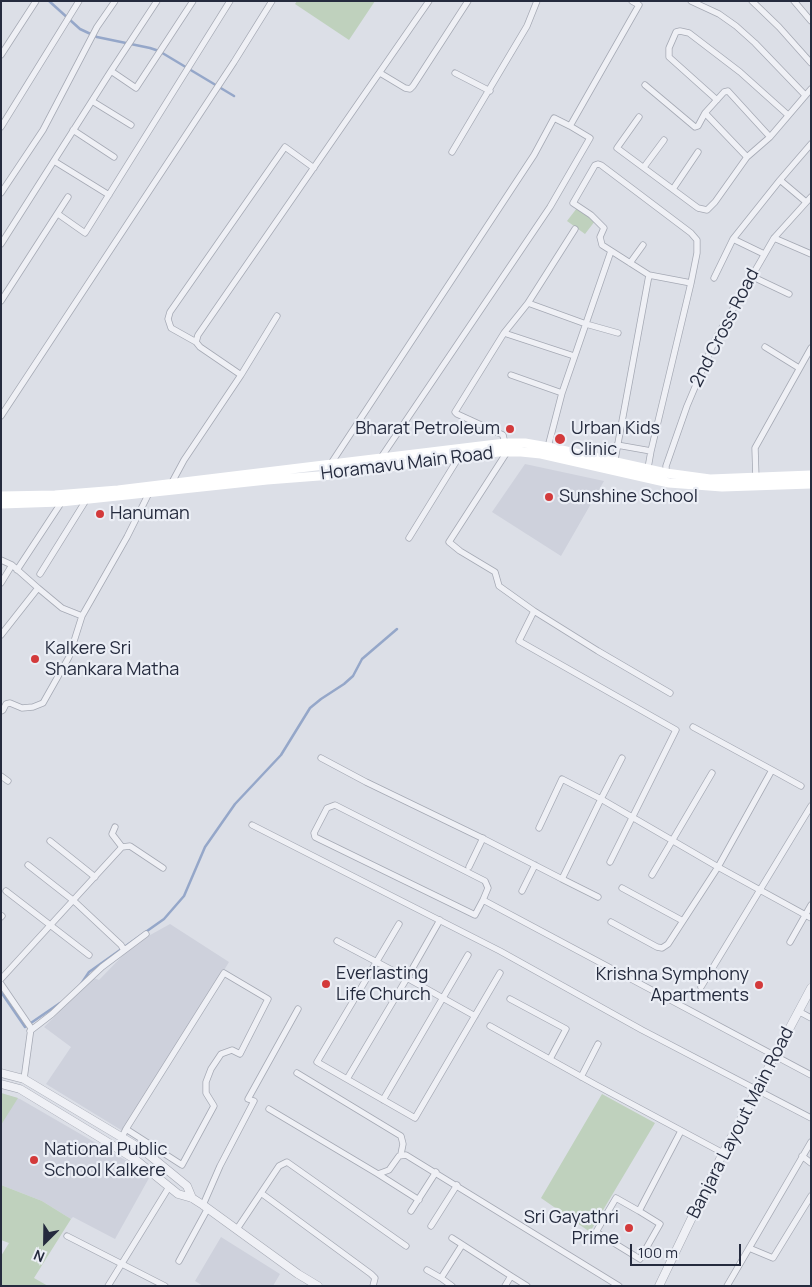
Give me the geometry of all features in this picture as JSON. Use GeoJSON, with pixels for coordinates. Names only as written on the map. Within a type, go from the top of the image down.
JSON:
{"type":"FeatureCollection","features":[{"type":"Feature","properties":{"kind":"main road","name":"Horamavu Main Road"},"geometry":{"type":"LineString","coordinates":[[1,496],[67,494],[89,496],[149,493],[170,487],[332,475],[459,457],[525,443],[548,447],[669,483],[692,486],[722,487],[811,475]]}},
{"type":"Feature","properties":{"kind":"main road","name":"Horamavu Main Road"},"geometry":{"type":"LineString","coordinates":[[1,504],[61,502],[89,496],[330,465],[506,448],[614,466],[648,468],[666,473],[710,479],[811,484]]}},
{"type":"Feature","properties":{"kind":"street"},"geometry":{"type":"LineString","coordinates":[[1,55],[36,1]]}},
{"type":"Feature","properties":{"kind":"street"},"geometry":{"type":"LineString","coordinates":[[1,126],[79,1]]}},
{"type":"Feature","properties":{"kind":"street"},"geometry":{"type":"LineString","coordinates":[[1,192],[43,130],[97,27],[115,1]]}},
{"type":"Feature","properties":{"kind":"street"},"geometry":{"type":"LineString","coordinates":[[1,244],[157,1]]}},
{"type":"Feature","properties":{"kind":"street"},"geometry":{"type":"LineString","coordinates":[[111,71],[136,88],[193,1]]}},
{"type":"Feature","properties":{"kind":"street"},"geometry":{"type":"LineString","coordinates":[[58,214],[85,233],[230,1]]}},
{"type":"Feature","properties":{"kind":"street"},"geometry":{"type":"LineString","coordinates":[[1,416],[223,79],[272,1]]}},
{"type":"Feature","properties":{"kind":"street"},"geometry":{"type":"LineString","coordinates":[[196,342],[198,336],[429,1]]}},
{"type":"Feature","properties":{"kind":"street"},"geometry":{"type":"LineString","coordinates":[[380,73],[404,88],[413,86],[468,1]]}},
{"type":"Feature","properties":{"kind":"street"},"geometry":{"type":"LineString","coordinates":[[452,152],[527,26],[537,1]]}},
{"type":"Feature","properties":{"kind":"street"},"geometry":{"type":"LineString","coordinates":[[570,126],[640,3],[632,1]]}},
{"type":"Feature","properties":{"kind":"street"},"geometry":{"type":"LineString","coordinates":[[692,1],[719,14],[736,26],[805,95]]}},
{"type":"Feature","properties":{"kind":"street"},"geometry":{"type":"LineString","coordinates":[[752,1],[779,27],[811,63]]}},
{"type":"Feature","properties":{"kind":"street"},"geometry":{"type":"LineString","coordinates":[[794,1],[811,21]]}},
{"type":"Feature","properties":{"kind":"street"},"geometry":{"type":"LineString","coordinates":[[717,100],[669,57],[669,48],[676,32],[689,33],[740,72],[788,115]]}},
{"type":"Feature","properties":{"kind":"street"},"geometry":{"type":"LineString","coordinates":[[455,73],[490,91]]}},
{"type":"Feature","properties":{"kind":"street"},"geometry":{"type":"LineString","coordinates":[[645,85],[694,126],[698,126],[706,113],[724,92],[729,92],[770,137]]}},
{"type":"Feature","properties":{"kind":"street"},"geometry":{"type":"LineString","coordinates":[[638,117],[617,148],[698,208],[707,210],[747,158],[770,137],[811,89]]}},
{"type":"Feature","properties":{"kind":"street"},"geometry":{"type":"LineString","coordinates":[[92,101],[131,125]]}},
{"type":"Feature","properties":{"kind":"street"},"geometry":{"type":"LineString","coordinates":[[706,113],[747,158]]}},
{"type":"Feature","properties":{"kind":"street"},"geometry":{"type":"LineString","coordinates":[[332,475],[330,465],[534,155],[554,118],[590,138],[550,207],[380,459]]}},
{"type":"Feature","properties":{"kind":"street"},"geometry":{"type":"LineString","coordinates":[[73,130],[114,157]]}},
{"type":"Feature","properties":{"kind":"street"},"geometry":{"type":"LineString","coordinates":[[644,167],[664,140]]}},
{"type":"Feature","properties":{"kind":"street"},"geometry":{"type":"LineString","coordinates":[[714,278],[733,239],[811,144]]}},
{"type":"Feature","properties":{"kind":"street"},"geometry":{"type":"LineString","coordinates":[[241,375],[200,348],[196,342],[171,328],[168,319],[170,312],[286,147],[314,168]]}},
{"type":"Feature","properties":{"kind":"street"},"geometry":{"type":"LineString","coordinates":[[673,189],[698,152]]}},
{"type":"Feature","properties":{"kind":"street"},"geometry":{"type":"LineString","coordinates":[[54,160],[109,195]]}},
{"type":"Feature","properties":{"kind":"street"},"geometry":{"type":"LineString","coordinates":[[648,468],[691,283],[697,253],[697,240],[691,233],[601,165],[594,166],[573,203],[602,225],[604,228],[600,241],[602,245],[649,275],[691,283]]}},
{"type":"Feature","properties":{"kind":"street"},"geometry":{"type":"LineString","coordinates":[[780,180],[808,200]]}},
{"type":"Feature","properties":{"kind":"street"},"geometry":{"type":"LineString","coordinates":[[1,301],[68,198]]}},
{"type":"Feature","properties":{"kind":"street","name":"2nd Cross Road"},"geometry":{"type":"LineString","coordinates":[[666,473],[666,466],[686,406],[715,340],[774,238],[808,200]]}},
{"type":"Feature","properties":{"kind":"street"},"geometry":{"type":"LineString","coordinates":[[575,229],[528,302],[504,333],[455,412],[503,435],[506,448],[449,542],[460,551],[495,572],[499,586],[534,611],[670,693]]}},
{"type":"Feature","properties":{"kind":"street"},"geometry":{"type":"LineString","coordinates":[[774,238],[811,254]]}},
{"type":"Feature","properties":{"kind":"street"},"geometry":{"type":"LineString","coordinates":[[733,239],[764,254]]}},
{"type":"Feature","properties":{"kind":"street"},"geometry":{"type":"LineString","coordinates":[[630,263],[643,245]]}},
{"type":"Feature","properties":{"kind":"street"},"geometry":{"type":"LineString","coordinates":[[548,447],[562,393],[611,251]]}},
{"type":"Feature","properties":{"kind":"street"},"geometry":{"type":"LineString","coordinates":[[614,466],[649,275]]}},
{"type":"Feature","properties":{"kind":"street"},"geometry":{"type":"LineString","coordinates":[[751,276],[789,294]]}},
{"type":"Feature","properties":{"kind":"street"},"geometry":{"type":"LineString","coordinates":[[528,302],[586,324],[618,333]]}},
{"type":"Feature","properties":{"kind":"street"},"geometry":{"type":"LineString","coordinates":[[170,487],[184,460],[241,375],[277,316]]}},
{"type":"Feature","properties":{"kind":"street"},"geometry":{"type":"LineString","coordinates":[[504,333],[574,356]]}},
{"type":"Feature","properties":{"kind":"street"},"geometry":{"type":"LineString","coordinates":[[765,348],[799,368]]}},
{"type":"Feature","properties":{"kind":"street"},"geometry":{"type":"LineString","coordinates":[[758,482],[754,448],[811,348]]}},
{"type":"Feature","properties":{"kind":"street"},"geometry":{"type":"LineString","coordinates":[[512,375],[562,393]]}},
{"type":"Feature","properties":{"kind":"street"},"geometry":{"type":"LineString","coordinates":[[617,445],[651,451]]}},
{"type":"Feature","properties":{"kind":"street"},"geometry":{"type":"LineString","coordinates":[[409,538],[459,457]]}},
{"type":"Feature","properties":{"kind":"street"},"geometry":{"type":"LineString","coordinates":[[1,710],[3,710],[6,704],[10,703],[22,708],[33,707],[43,703],[69,657],[82,616],[127,537],[149,493]]}},
{"type":"Feature","properties":{"kind":"street"},"geometry":{"type":"LineString","coordinates":[[17,570],[67,494]]}},
{"type":"Feature","properties":{"kind":"street"},"geometry":{"type":"LineString","coordinates":[[40,574],[89,496]]}},
{"type":"Feature","properties":{"kind":"street"},"geometry":{"type":"LineString","coordinates":[[1,560],[12,565],[62,608],[82,616]]}},
{"type":"Feature","properties":{"kind":"street"},"geometry":{"type":"LineString","coordinates":[[1,582],[12,565]]}},
{"type":"Feature","properties":{"kind":"street"},"geometry":{"type":"LineString","coordinates":[[1,635],[38,588]]}},
{"type":"Feature","properties":{"kind":"street"},"geometry":{"type":"LineString","coordinates":[[534,611],[519,641],[676,730],[610,862]]}},
{"type":"Feature","properties":{"kind":"street"},"geometry":{"type":"LineString","coordinates":[[693,727],[801,786]]}},
{"type":"Feature","properties":{"kind":"street"},"geometry":{"type":"LineString","coordinates":[[321,758],[598,897]]}},
{"type":"Feature","properties":{"kind":"street"},"geometry":{"type":"LineString","coordinates":[[562,879],[622,758]]}},
{"type":"Feature","properties":{"kind":"street"},"geometry":{"type":"LineString","coordinates":[[611,922],[662,948],[668,944],[718,867],[772,770]]}},
{"type":"Feature","properties":{"kind":"street"},"geometry":{"type":"LineString","coordinates":[[652,875],[712,773]]}},
{"type":"Feature","properties":{"kind":"street"},"geometry":{"type":"LineString","coordinates":[[1,776],[8,781]]}},
{"type":"Feature","properties":{"kind":"street"},"geometry":{"type":"LineString","coordinates":[[539,828],[562,779],[601,799],[718,867],[808,916]]}},
{"type":"Feature","properties":{"kind":"street"},"geometry":{"type":"LineString","coordinates":[[335,805],[485,881],[488,888],[483,900],[475,915],[319,839],[314,833],[327,808],[335,805]]}},
{"type":"Feature","properties":{"kind":"street"},"geometry":{"type":"LineString","coordinates":[[701,988],[811,806]]}},
{"type":"Feature","properties":{"kind":"street"},"geometry":{"type":"LineString","coordinates":[[252,825],[500,951],[642,1030],[811,1118]]}},
{"type":"Feature","properties":{"kind":"street"},"geometry":{"type":"LineString","coordinates":[[115,826],[112,834],[122,847]]}},
{"type":"Feature","properties":{"kind":"street"},"geometry":{"type":"LineString","coordinates":[[469,867],[483,838]]}},
{"type":"Feature","properties":{"kind":"street"},"geometry":{"type":"LineString","coordinates":[[50,841],[95,877]]}},
{"type":"Feature","properties":{"kind":"street"},"geometry":{"type":"LineString","coordinates":[[1,979],[122,847],[130,846],[163,868]]}},
{"type":"Feature","properties":{"kind":"street"},"geometry":{"type":"LineString","coordinates":[[28,865],[74,901],[123,948]]}},
{"type":"Feature","properties":{"kind":"street"},"geometry":{"type":"LineString","coordinates":[[522,892],[535,865]]}},
{"type":"Feature","properties":{"kind":"street"},"geometry":{"type":"LineString","coordinates":[[622,888],[683,921]]}},
{"type":"Feature","properties":{"kind":"street"},"geometry":{"type":"LineString","coordinates":[[6,891],[89,955]]}},
{"type":"Feature","properties":{"kind":"street"},"geometry":{"type":"LineString","coordinates":[[483,900],[811,1075]]}},
{"type":"Feature","properties":{"kind":"street"},"geometry":{"type":"LineString","coordinates":[[790,942],[808,916],[811,905]]}},
{"type":"Feature","properties":{"kind":"street"},"geometry":{"type":"LineString","coordinates":[[347,1079],[440,920]]}},
{"type":"Feature","properties":{"kind":"street"},"geometry":{"type":"LineString","coordinates":[[399,924],[317,1062],[415,1118],[500,973]]}},
{"type":"Feature","properties":{"kind":"street"},"geometry":{"type":"LineString","coordinates":[[30,1027],[66,1002],[123,948],[146,934]]}},
{"type":"Feature","properties":{"kind":"street"},"geometry":{"type":"LineString","coordinates":[[337,941],[475,1016]]}},
{"type":"Feature","properties":{"kind":"street"},"geometry":{"type":"LineString","coordinates":[[383,1100],[468,955]]}},
{"type":"Feature","properties":{"kind":"street"},"geometry":{"type":"LineString","coordinates":[[122,1137],[224,973],[268,999],[240,1054],[232,1050],[221,1054],[211,1069],[206,1082],[206,1093],[214,1106],[175,1175]]}},
{"type":"Feature","properties":{"kind":"street"},"geometry":{"type":"LineString","coordinates":[[1,984],[30,1027],[24,1078],[20,1090]]}},
{"type":"Feature","properties":{"kind":"street","name":"Banjara Layout Main Road"},"geometry":{"type":"LineString","coordinates":[[659,1286],[723,1153],[811,988]]}},
{"type":"Feature","properties":{"kind":"street"},"geometry":{"type":"LineString","coordinates":[[510,999],[566,1029],[550,1059]]}},
{"type":"Feature","properties":{"kind":"street"},"geometry":{"type":"LineString","coordinates":[[179,1261],[206,1206],[220,1166],[254,1101],[248,1099],[298,1009]]}},
{"type":"Feature","properties":{"kind":"street"},"geometry":{"type":"LineString","coordinates":[[798,1011],[811,1018]]}},
{"type":"Feature","properties":{"kind":"street"},"geometry":{"type":"LineString","coordinates":[[490,1026],[723,1153]]}},
{"type":"Feature","properties":{"kind":"street"},"geometry":{"type":"LineString","coordinates":[[581,1077],[598,1044]]}},
{"type":"Feature","properties":{"kind":"street"},"geometry":{"type":"LineString","coordinates":[[1,1073],[24,1078],[143,1150],[187,1186],[192,1198]]}},
{"type":"Feature","properties":{"kind":"street"},"geometry":{"type":"LineString","coordinates":[[297,1073],[401,1136],[404,1144],[401,1154],[389,1170],[378,1174]]}},
{"type":"Feature","properties":{"kind":"street"},"geometry":{"type":"LineString","coordinates":[[1,1084],[20,1090],[136,1160],[178,1194],[192,1198],[206,1206],[304,1278],[318,1286]]}},
{"type":"Feature","properties":{"kind":"street"},"geometry":{"type":"LineString","coordinates":[[269,1109],[419,1200]]}},
{"type":"Feature","properties":{"kind":"street"},"geometry":{"type":"LineString","coordinates":[[126,1129],[182,1165]]}},
{"type":"Feature","properties":{"kind":"street"},"geometry":{"type":"LineString","coordinates":[[639,1211],[681,1131]]}},
{"type":"Feature","properties":{"kind":"street"},"geometry":{"type":"LineString","coordinates":[[727,1286],[811,1142]]}},
{"type":"Feature","properties":{"kind":"street"},"geometry":{"type":"LineString","coordinates":[[401,1154],[436,1172],[619,1286]]}},
{"type":"Feature","properties":{"kind":"street"},"geometry":{"type":"LineString","coordinates":[[802,1156],[811,1162]]}},
{"type":"Feature","properties":{"kind":"street"},"geometry":{"type":"LineString","coordinates":[[237,1229],[279,1166],[286,1162],[406,1246]]}},
{"type":"Feature","properties":{"kind":"street"},"geometry":{"type":"LineString","coordinates":[[411,1211],[436,1172]]}},
{"type":"Feature","properties":{"kind":"street"},"geometry":{"type":"LineString","coordinates":[[431,1226],[457,1185]]}},
{"type":"Feature","properties":{"kind":"street"},"geometry":{"type":"LineString","coordinates":[[108,1286],[169,1187]]}},
{"type":"Feature","properties":{"kind":"street"},"geometry":{"type":"LineString","coordinates":[[261,1193],[371,1274],[375,1281],[372,1286]]}},
{"type":"Feature","properties":{"kind":"street"},"geometry":{"type":"LineString","coordinates":[[749,1248],[773,1258],[811,1196]]}},
{"type":"Feature","properties":{"kind":"street"},"geometry":{"type":"LineString","coordinates":[[616,1198],[639,1211],[660,1224],[640,1258],[596,1232],[616,1198]]}},
{"type":"Feature","properties":{"kind":"street"},"geometry":{"type":"LineString","coordinates":[[67,1236],[164,1286]]}},
{"type":"Feature","properties":{"kind":"street"},"geometry":{"type":"LineString","coordinates":[[452,1238],[527,1286]]}},
{"type":"Feature","properties":{"kind":"street"},"geometry":{"type":"LineString","coordinates":[[441,1278],[462,1245]]}},
{"type":"Feature","properties":{"kind":"street"},"geometry":{"type":"LineString","coordinates":[[427,1270],[452,1286]]}},
{"type":"Feature","properties":{"kind":"street"},"geometry":{"type":"LineString","coordinates":[[505,1286],[511,1276]]}},
{"type":"Feature","properties":{"kind":"street"},"geometry":{"type":"LineString","coordinates":[[300,1286],[304,1278]]}},
{"type":"Feature","properties":{"kind":"shaded area","name":"Sunshine School"},"geometry":{"type":"Polygon","coordinates":[[[525,464],[604,481],[561,556],[492,512],[525,464]]]}},
{"type":"Feature","properties":{"kind":"shaded area"},"geometry":{"type":"Polygon","coordinates":[[[170,924],[229,962],[126,1133],[46,1084],[71,1047],[44,1027],[94,978],[99,980],[134,944],[170,924]]]}},
{"type":"Feature","properties":{"kind":"shaded area"},"geometry":{"type":"Polygon","coordinates":[[[1,1093],[20,1099],[127,1161],[149,1178],[115,1239],[73,1217],[71,1219],[42,1201],[1,1185],[1,1093]]]}},
{"type":"Feature","properties":{"kind":"shaded area"},"geometry":{"type":"Polygon","coordinates":[[[221,1237],[280,1274],[273,1286],[203,1286],[195,1281],[221,1237]]]}},
{"type":"Feature","properties":{"kind":"green space"},"geometry":{"type":"Polygon","coordinates":[[[297,1],[375,1],[349,40],[295,4],[297,1]]]}},
{"type":"Feature","properties":{"kind":"green space"},"geometry":{"type":"Polygon","coordinates":[[[577,208],[595,221],[585,234],[567,221],[577,208]]]}},
{"type":"Feature","properties":{"kind":"green space"},"geometry":{"type":"Polygon","coordinates":[[[1,1093],[18,1098],[1,1125],[1,1093]]]}},
{"type":"Feature","properties":{"kind":"green space"},"geometry":{"type":"Polygon","coordinates":[[[602,1094],[655,1123],[590,1232],[541,1198],[602,1094]]]}},
{"type":"Feature","properties":{"kind":"green space"},"geometry":{"type":"Polygon","coordinates":[[[1,1185],[42,1201],[71,1219],[34,1278],[48,1286],[1,1286],[1,1256],[9,1243],[1,1240],[1,1185]]]}},
{"type":"Feature","properties":{"kind":"waterway"},"geometry":{"type":"LineString","coordinates":[[49,1],[80,29],[97,37],[159,51],[234,96]]}},
{"type":"Feature","properties":{"kind":"waterway"},"geometry":{"type":"LineString","coordinates":[[81,984],[89,972],[164,919],[184,896],[205,847],[235,804],[281,755],[310,708],[353,676],[362,659],[397,629]]}},
{"type":"Feature","properties":{"kind":"waterway"},"geometry":{"type":"LineString","coordinates":[[1,992],[25,1027],[60,1003]]}},
{"type":"Feature","properties":{"kind":"place","name":"Bharat Petroleum"},"geometry":{"type":"Point","coordinates":[510,429]}},
{"type":"Feature","properties":{"kind":"place","name":"Urban Kids Clinic"},"geometry":{"type":"Point","coordinates":[560,439]}},
{"type":"Feature","properties":{"kind":"place","name":"Sunshine School"},"geometry":{"type":"Point","coordinates":[549,497]}},
{"type":"Feature","properties":{"kind":"place","name":"Hanuman"},"geometry":{"type":"Point","coordinates":[100,514]}},
{"type":"Feature","properties":{"kind":"place","name":"Kalkere Sri Shankara Matha"},"geometry":{"type":"Point","coordinates":[35,659]}},
{"type":"Feature","properties":{"kind":"place","name":"Everlasting Life Church"},"geometry":{"type":"Point","coordinates":[326,984]}},
{"type":"Feature","properties":{"kind":"place","name":"Krishna Symphony Apartments"},"geometry":{"type":"Point","coordinates":[759,985]}},
{"type":"Feature","properties":{"kind":"place","name":"National Public School Kalkere"},"geometry":{"type":"Point","coordinates":[34,1160]}},
{"type":"Feature","properties":{"kind":"place","name":"Sri Gayathri Prime"},"geometry":{"type":"Point","coordinates":[629,1228]}}]}
